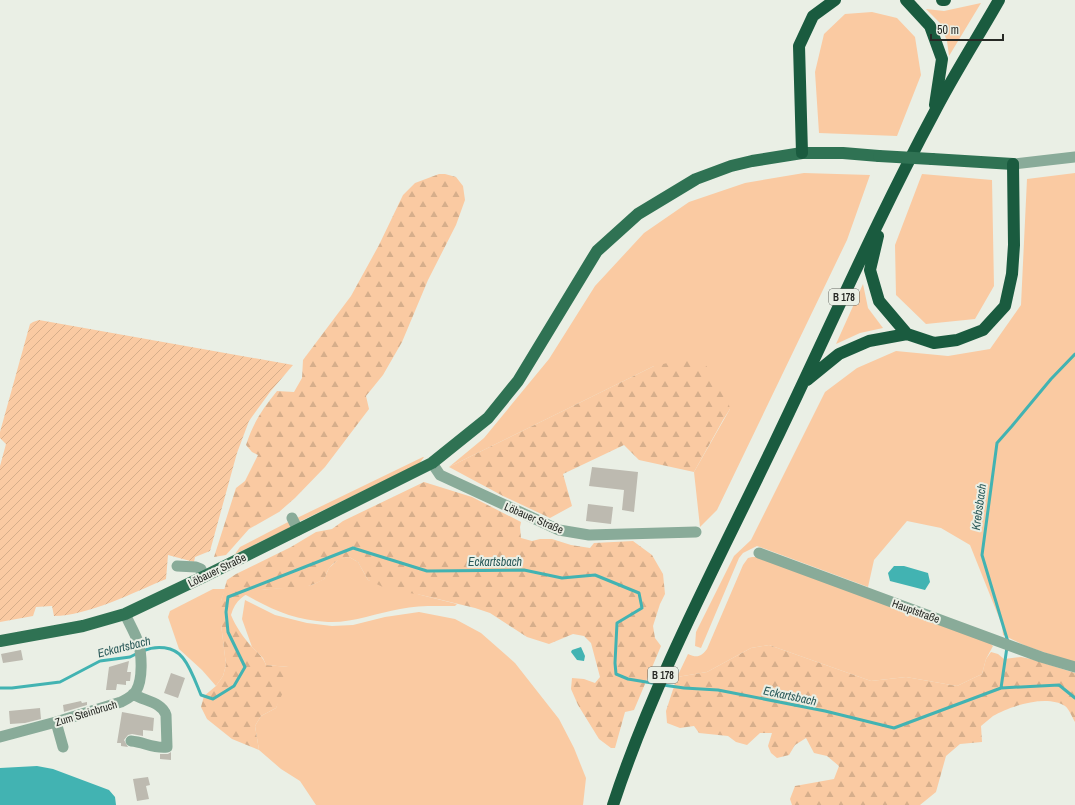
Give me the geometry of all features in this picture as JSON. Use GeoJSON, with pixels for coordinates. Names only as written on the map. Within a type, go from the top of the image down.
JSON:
{"type":"FeatureCollection","features":[{"type":"Feature","properties":{"kind":"highway"},"geometry":{"type":"LineString","coordinates":[[802,153],[799,46],[813,16],[835,0]]}},
{"type":"Feature","properties":{"kind":"highway"},"geometry":{"type":"LineString","coordinates":[[906,0],[930,26],[942,59],[934,111]]}},
{"type":"Feature","properties":{"kind":"highway","name":"B 178"},"geometry":{"type":"LineString","coordinates":[[613,805],[644,720],[683,630],[804,382],[883,212],[934,111],[999,0]]}},
{"type":"Feature","properties":{"kind":"highway"},"geometry":{"type":"LineString","coordinates":[[804,382],[839,354],[869,341],[907,334],[934,343],[957,340],[983,330],[1005,306],[1012,274],[1014,245],[1013,164]]}},
{"type":"Feature","properties":{"kind":"highway"},"geometry":{"type":"LineString","coordinates":[[883,212],[870,270],[879,302],[907,334]]}},
{"type":"Feature","properties":{"kind":"main road"},"geometry":{"type":"LineString","coordinates":[[427,466],[488,418],[518,381],[597,251],[638,214],[696,179],[731,166],[802,153],[1013,164]]}},
{"type":"Feature","properties":{"kind":"main road","name":"Löbauer Straße"},"geometry":{"type":"LineString","coordinates":[[0,641],[84,626],[125,614],[427,466]]}},
{"type":"Feature","properties":{"kind":"street"},"geometry":{"type":"LineString","coordinates":[[1013,164],[1075,158]]}},
{"type":"Feature","properties":{"kind":"street","name":"Löbauer Straße"},"geometry":{"type":"LineString","coordinates":[[427,466],[440,475],[559,530],[590,535],[696,532]]}},
{"type":"Feature","properties":{"kind":"street"},"geometry":{"type":"LineString","coordinates":[[292,518],[298,530]]}},
{"type":"Feature","properties":{"kind":"street","name":"Hauptstraße"},"geometry":{"type":"LineString","coordinates":[[759,553],[1001,642],[1075,667]]}},
{"type":"Feature","properties":{"kind":"street"},"geometry":{"type":"LineString","coordinates":[[177,566],[196,566],[201,569],[203,577]]}},
{"type":"Feature","properties":{"kind":"street"},"geometry":{"type":"LineString","coordinates":[[125,614],[138,642],[142,662],[138,688],[133,694],[141,699],[157,704],[164,710],[166,715],[168,740],[167,747],[162,748],[142,742],[131,741]]}},
{"type":"Feature","properties":{"kind":"street","name":"Zum Steinbruch"},"geometry":{"type":"LineString","coordinates":[[0,737],[121,702],[133,694]]}},
{"type":"Feature","properties":{"kind":"street"},"geometry":{"type":"LineString","coordinates":[[56,722],[63,746]]}},
{"type":"Feature","properties":{"kind":"green space"},"geometry":{"type":"Polygon","coordinates":[[[981,3],[949,56],[947,41],[940,23],[926,9],[944,11],[981,3]]]}},
{"type":"Feature","properties":{"kind":"green space"},"geometry":{"type":"Polygon","coordinates":[[[872,12],[897,18],[915,37],[921,75],[897,136],[819,133],[815,72],[824,34],[845,14],[872,12]]]}},
{"type":"Feature","properties":{"kind":"green space"},"geometry":{"type":"Polygon","coordinates":[[[804,173],[870,175],[847,240],[717,510],[700,527],[694,472],[730,409],[654,366],[449,467],[484,438],[549,359],[595,286],[644,233],[689,202],[745,183],[804,173]]]}},
{"type":"Feature","properties":{"kind":"green space"},"geometry":{"type":"Polygon","coordinates":[[[1075,173],[1075,663],[1026,646],[1003,635],[1002,625],[970,545],[941,528],[907,521],[874,560],[868,587],[757,546],[743,553],[739,558],[701,648],[695,646],[696,632],[734,556],[751,540],[825,392],[857,368],[896,351],[948,356],[990,349],[1021,305],[1027,179],[1075,173]]]}},
{"type":"Feature","properties":{"kind":"green space"},"geometry":{"type":"Polygon","coordinates":[[[439,174],[456,177],[463,186],[465,200],[456,225],[428,280],[402,342],[383,375],[366,396],[369,409],[325,467],[295,498],[279,512],[249,529],[226,555],[214,557],[236,488],[245,481],[258,455],[252,452],[246,445],[259,416],[277,391],[294,392],[302,378],[303,360],[351,296],[379,245],[403,195],[415,183],[439,174]]]}},
{"type":"Feature","properties":{"kind":"green space"},"geometry":{"type":"Polygon","coordinates":[[[922,174],[992,180],[994,286],[975,319],[926,324],[896,295],[895,245],[922,174]]]}},
{"type":"Feature","properties":{"kind":"green space"},"geometry":{"type":"Polygon","coordinates":[[[863,284],[868,308],[883,328],[860,333],[836,344],[863,284]]]}},
{"type":"Feature","properties":{"kind":"green space"},"geometry":{"type":"Polygon","coordinates":[[[39,320],[293,365],[270,392],[249,421],[237,453],[210,551],[195,557],[194,562],[168,555],[166,579],[96,608],[67,615],[54,616],[52,606],[36,607],[33,616],[0,622],[0,466],[6,444],[0,438],[0,432],[30,324],[39,320]]]}},
{"type":"Feature","properties":{"kind":"green space"},"geometry":{"type":"Polygon","coordinates":[[[685,359],[705,364],[727,397],[730,409],[694,472],[639,460],[624,445],[563,474],[572,506],[550,518],[503,496],[449,467],[654,366],[685,359]]]}},
{"type":"Feature","properties":{"kind":"green space"},"geometry":{"type":"Polygon","coordinates":[[[423,457],[419,464],[303,520],[300,521],[297,518],[423,457]]]}},
{"type":"Feature","properties":{"kind":"green space"},"geometry":{"type":"Polygon","coordinates":[[[424,482],[472,497],[521,522],[521,538],[532,541],[552,539],[571,545],[590,548],[594,543],[633,541],[652,555],[663,574],[665,594],[653,626],[655,638],[661,646],[634,710],[625,712],[615,748],[611,748],[599,739],[578,705],[571,689],[572,678],[584,679],[595,683],[600,677],[591,643],[584,636],[573,634],[549,644],[527,637],[490,613],[421,595],[387,589],[368,580],[358,562],[349,557],[334,563],[323,580],[314,584],[303,587],[266,589],[245,595],[237,603],[231,615],[243,636],[262,657],[266,665],[289,667],[292,672],[276,708],[261,716],[255,726],[259,750],[232,739],[207,719],[201,707],[204,696],[216,686],[223,676],[226,665],[221,624],[221,601],[227,580],[236,574],[291,547],[316,532],[332,529],[343,521],[424,482]]]}},
{"type":"Feature","properties":{"kind":"green space"},"geometry":{"type":"Polygon","coordinates":[[[290,521],[291,525],[289,528],[235,554],[240,547],[290,521]]]}},
{"type":"Feature","properties":{"kind":"green space"},"geometry":{"type":"Polygon","coordinates":[[[349,557],[358,562],[368,580],[457,604],[455,606],[414,607],[346,621],[328,622],[305,619],[284,613],[244,594],[257,590],[312,585],[324,579],[329,568],[339,559],[349,557]]]}},
{"type":"Feature","properties":{"kind":"green space"},"geometry":{"type":"Polygon","coordinates":[[[761,557],[982,637],[993,646],[986,659],[982,674],[957,686],[906,677],[871,681],[769,645],[751,648],[707,672],[677,677],[688,654],[699,656],[707,649],[743,565],[748,558],[761,557]]]}},
{"type":"Feature","properties":{"kind":"green space"},"geometry":{"type":"Polygon","coordinates":[[[213,589],[225,589],[221,601],[221,624],[226,665],[223,676],[216,686],[202,670],[179,649],[168,617],[170,611],[213,589]]]}},
{"type":"Feature","properties":{"kind":"green space"},"geometry":{"type":"Polygon","coordinates":[[[245,600],[275,615],[307,623],[332,626],[353,625],[385,617],[419,612],[455,619],[481,633],[515,663],[559,719],[574,748],[586,778],[583,805],[316,805],[300,781],[281,769],[259,750],[255,726],[261,716],[276,708],[289,667],[266,665],[263,658],[252,647],[242,619],[245,600]]]}},
{"type":"Feature","properties":{"kind":"green space"},"geometry":{"type":"Polygon","coordinates":[[[769,645],[871,681],[906,677],[957,686],[982,674],[986,659],[991,652],[998,654],[1004,659],[1021,657],[1031,659],[1075,673],[1075,722],[1065,706],[1049,701],[1039,701],[1019,705],[1000,712],[981,726],[982,742],[960,744],[946,756],[936,792],[920,805],[792,805],[790,799],[795,786],[834,779],[839,766],[827,756],[814,753],[806,738],[795,745],[789,755],[777,758],[771,753],[768,746],[772,733],[760,733],[747,745],[736,742],[728,736],[699,733],[694,726],[680,728],[667,723],[666,711],[677,677],[707,672],[751,648],[769,645]]]}},
{"type":"Feature","properties":{"kind":"water"},"geometry":{"type":"Polygon","coordinates":[[[894,566],[904,566],[928,573],[930,582],[925,590],[890,581],[888,573],[894,566]]]}},
{"type":"Feature","properties":{"kind":"water"},"geometry":{"type":"Polygon","coordinates":[[[581,647],[585,656],[584,661],[577,660],[571,652],[572,650],[581,647]]]}},
{"type":"Feature","properties":{"kind":"water"},"geometry":{"type":"Polygon","coordinates":[[[37,766],[53,769],[109,790],[115,797],[116,805],[0,805],[0,768],[37,766]]]}},
{"type":"Feature","properties":{"kind":"building"},"geometry":{"type":"Polygon","coordinates":[[[592,467],[638,472],[634,512],[622,510],[624,490],[589,486],[592,467]]]}},
{"type":"Feature","properties":{"kind":"building"},"geometry":{"type":"Polygon","coordinates":[[[588,504],[613,507],[611,524],[586,521],[588,504]]]}},
{"type":"Feature","properties":{"kind":"building"},"geometry":{"type":"Polygon","coordinates":[[[21,650],[23,660],[3,663],[1,654],[21,650]]]}},
{"type":"Feature","properties":{"kind":"building"},"geometry":{"type":"Polygon","coordinates":[[[129,661],[127,672],[131,672],[130,681],[126,681],[126,685],[117,684],[116,690],[106,690],[109,667],[129,661]]]}},
{"type":"Feature","properties":{"kind":"building"},"geometry":{"type":"Polygon","coordinates":[[[171,673],[185,678],[178,698],[164,693],[171,673]]]}},
{"type":"Feature","properties":{"kind":"building"},"geometry":{"type":"Polygon","coordinates":[[[81,701],[82,703],[87,702],[87,705],[64,712],[63,705],[81,701]]]}},
{"type":"Feature","properties":{"kind":"building"},"geometry":{"type":"Polygon","coordinates":[[[40,708],[41,719],[25,723],[10,724],[9,711],[40,708]]]}},
{"type":"Feature","properties":{"kind":"building"},"geometry":{"type":"Polygon","coordinates":[[[122,712],[154,718],[153,731],[143,730],[143,736],[132,734],[128,735],[124,740],[128,747],[121,746],[121,743],[117,743],[122,712]]]}},
{"type":"Feature","properties":{"kind":"building"},"geometry":{"type":"Polygon","coordinates":[[[171,752],[171,760],[160,759],[160,754],[168,754],[171,752]]]}},
{"type":"Feature","properties":{"kind":"building"},"geometry":{"type":"Polygon","coordinates":[[[148,777],[150,785],[146,786],[149,799],[137,801],[133,779],[148,777]]]}},
{"type":"Feature","properties":{"kind":"waterway","name":"Krebsbach"},"geometry":{"type":"LineString","coordinates":[[1008,642],[982,555],[997,443],[1051,379],[1075,354]]}},
{"type":"Feature","properties":{"kind":"waterway","name":"Eckartsbach"},"geometry":{"type":"LineString","coordinates":[[143,651],[159,647],[175,651],[183,658],[188,666],[201,695],[213,699],[234,686],[245,667],[228,632],[226,612],[228,597],[353,548],[427,571],[524,570],[562,578],[595,575],[639,593],[642,608],[617,623],[615,663],[616,674],[628,679],[658,684]]}},
{"type":"Feature","properties":{"kind":"waterway","name":"Krebsbach"},"geometry":{"type":"LineString","coordinates":[[1001,688],[1007,647]]}},
{"type":"Feature","properties":{"kind":"waterway","name":"Eckartsbach"},"geometry":{"type":"LineString","coordinates":[[0,688],[60,682],[100,661],[130,657],[138,653]]}},
{"type":"Feature","properties":{"kind":"waterway","name":"Eckartsbach"},"geometry":{"type":"LineString","coordinates":[[663,685],[718,690],[825,711],[894,728],[1001,688],[1059,685],[1075,698]]}}]}
